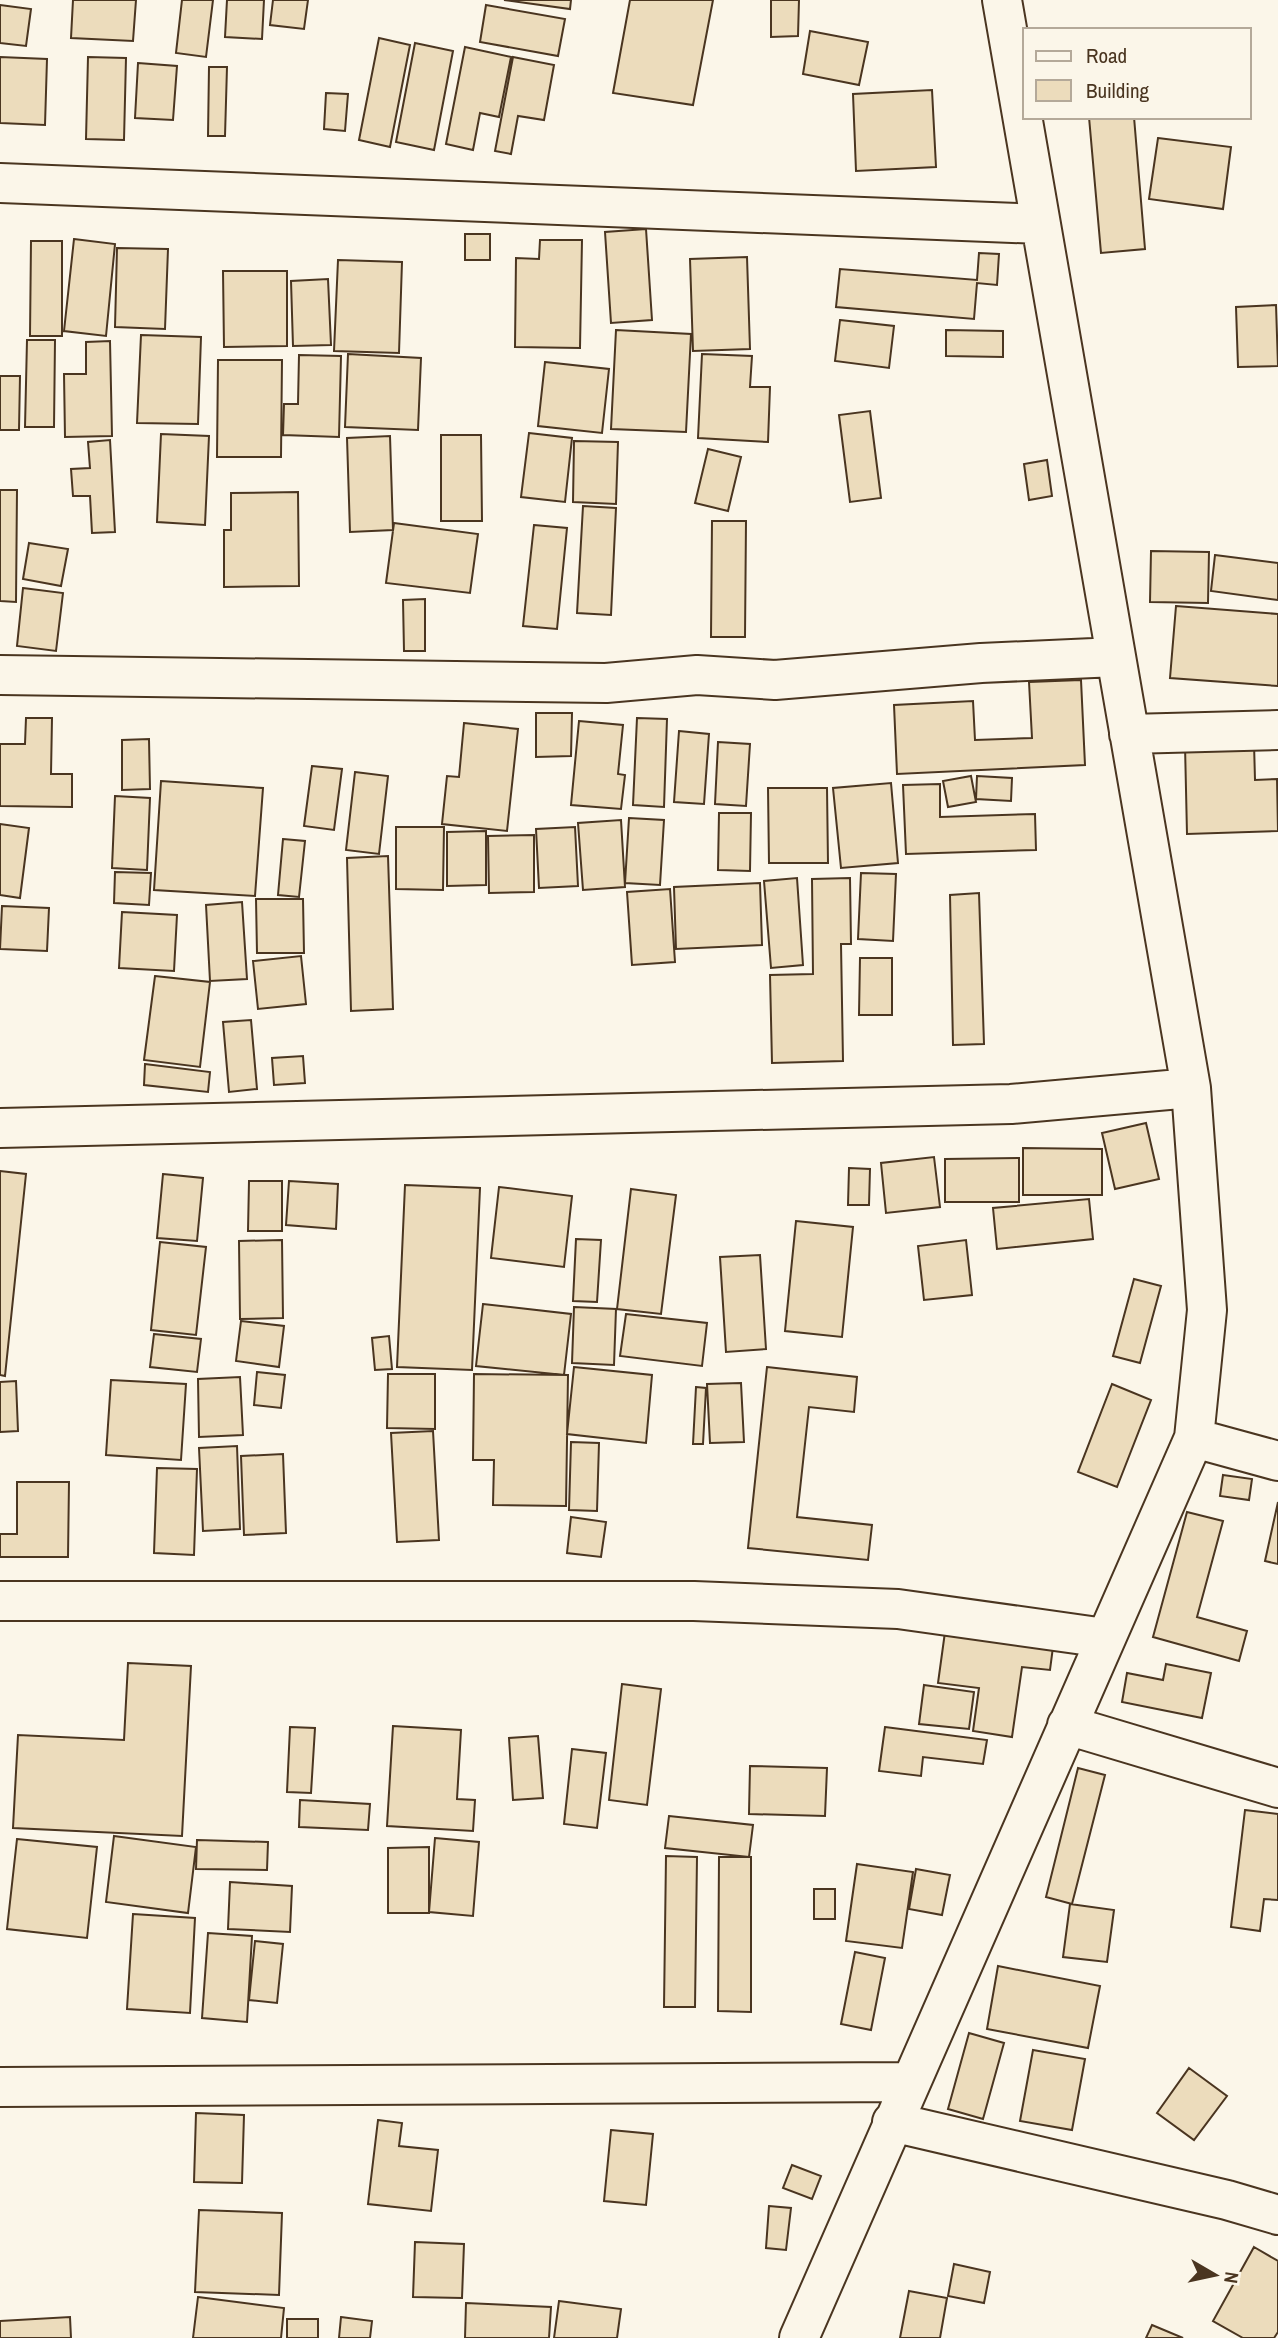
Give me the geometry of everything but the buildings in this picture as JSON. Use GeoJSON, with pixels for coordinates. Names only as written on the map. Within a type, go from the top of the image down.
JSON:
{"type":"FeatureCollection","features":[{"type":"Feature","properties":{"kind":"street"},"geometry":{"type":"LineString","coordinates":[[799,2338],[1194,1438],[1207,1310],[1191,1088],[1002,0]]}},
{"type":"Feature","properties":{"kind":"street"},"geometry":{"type":"LineString","coordinates":[[0,183],[1040,224]]}},
{"type":"Feature","properties":{"kind":"street"},"geometry":{"type":"LineString","coordinates":[[0,675],[606,682],[697,675],[775,680],[981,663],[1116,657]]}},
{"type":"Feature","properties":{"kind":"street"},"geometry":{"type":"LineString","coordinates":[[1129,734],[1278,730]]}},
{"type":"Feature","properties":{"kind":"street"},"geometry":{"type":"LineString","coordinates":[[0,1128],[1011,1104],[1191,1088]]}},
{"type":"Feature","properties":{"kind":"street"},"geometry":{"type":"LineString","coordinates":[[1194,1438],[1278,1461]]}},
{"type":"Feature","properties":{"kind":"street"},"geometry":{"type":"LineString","coordinates":[[0,1601],[694,1601],[898,1609],[1105,1639]]}},
{"type":"Feature","properties":{"kind":"street"},"geometry":{"type":"LineString","coordinates":[[1067,1725],[1278,1788]]}},
{"type":"Feature","properties":{"kind":"street"},"geometry":{"type":"LineString","coordinates":[[0,2087],[910,2082]]}},
{"type":"Feature","properties":{"kind":"street"},"geometry":{"type":"LineString","coordinates":[[892,2122],[1227,2200],[1278,2215]]}}]}
